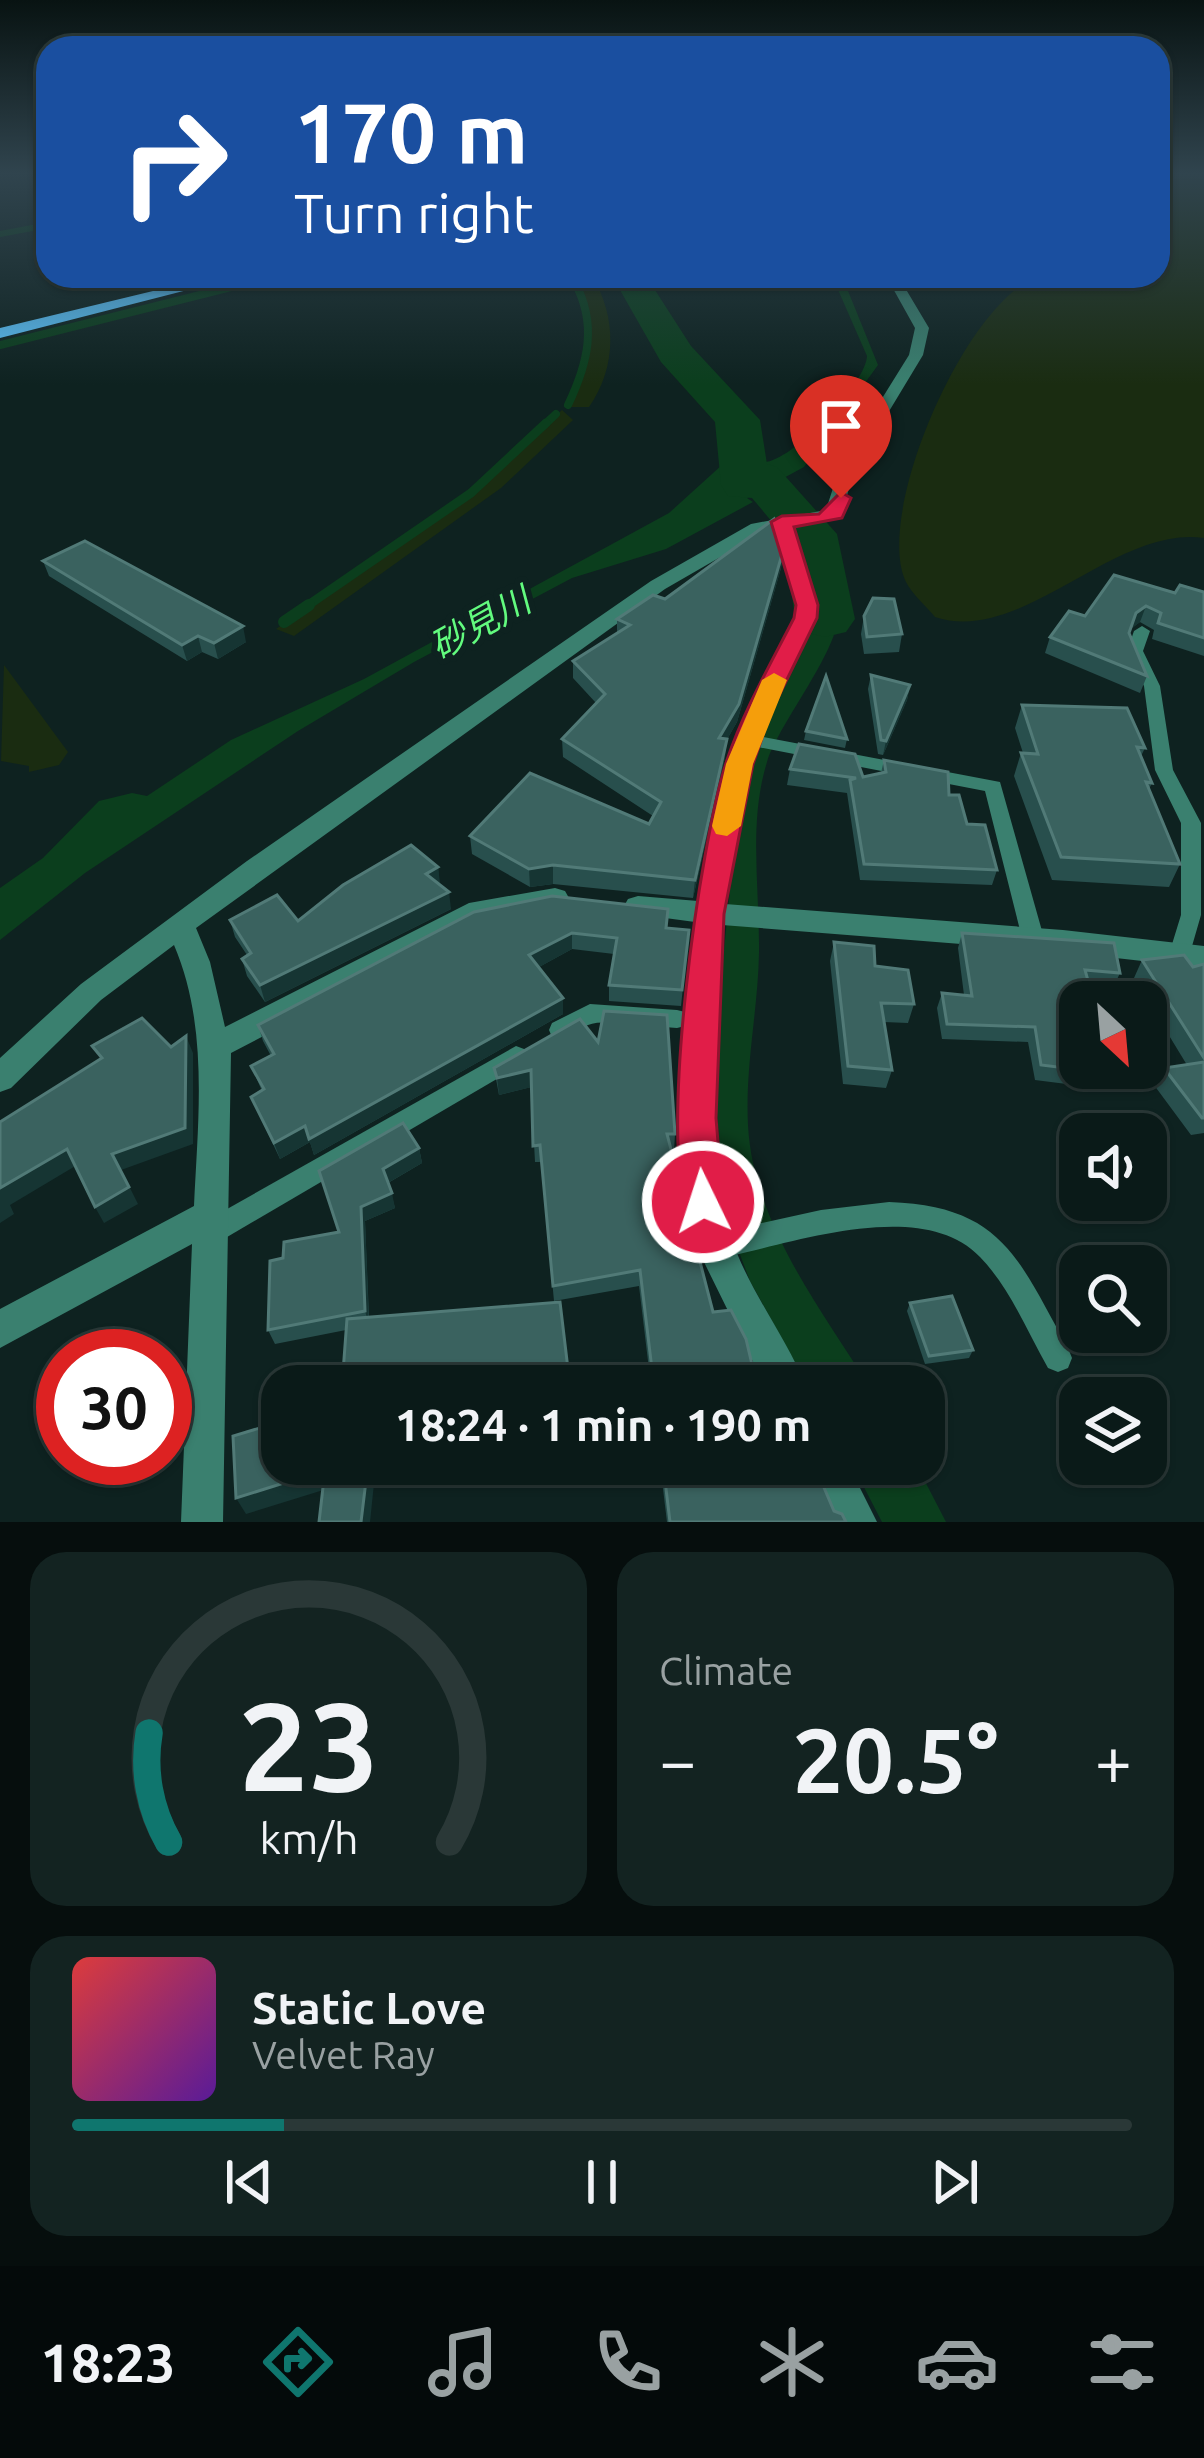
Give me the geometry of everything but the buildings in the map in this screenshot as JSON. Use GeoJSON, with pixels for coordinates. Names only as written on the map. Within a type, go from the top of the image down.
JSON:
{"type":"FeatureCollection","features":[{"type":"Feature","properties":{"kind":"main road"},"geometry":{"type":"LineString","coordinates":[[0,332],[184,288]]}},
{"type":"Feature","properties":{"kind":"street"},"geometry":{"type":"LineString","coordinates":[[0,1078],[91,992],[180,925],[371,783],[658,585],[726,544],[786,522],[824,520],[838,508],[853,456],[916,355],[922,328],[899,288]]}},
{"type":"Feature","properties":{"kind":"street"},"geometry":{"type":"LineString","coordinates":[[777,1365],[703,1202],[698,1118],[714,914],[748,740],[806,618],[807,605],[786,522]]}},
{"type":"Feature","properties":{"kind":"street"},"geometry":{"type":"LineString","coordinates":[[214,1047],[479,910],[554,898],[765,922],[1034,938],[1192,955]]}},
{"type":"Feature","properties":{"kind":"street"},"geometry":{"type":"LineString","coordinates":[[180,925],[196,962],[214,1047],[202,1522]]}},
{"type":"Feature","properties":{"kind":"street"},"geometry":{"type":"LineString","coordinates":[[0,1329],[213,1223]]}},
{"type":"Feature","properties":{"kind":"street"},"geometry":{"type":"LineString","coordinates":[[837,1485],[856,1522]]}},
{"type":"Feature","properties":{"kind":"lane"},"geometry":{"type":"LineString","coordinates":[[1142,631],[1135,651],[1152,686],[1164,770],[1191,824],[1192,955]]}},
{"type":"Feature","properties":{"kind":"lane"},"geometry":{"type":"LineString","coordinates":[[748,740],[993,786],[1034,938]]}},
{"type":"Feature","properties":{"kind":"lane"},"geometry":{"type":"LineString","coordinates":[[213,1223],[590,1013],[677,1019]]}},
{"type":"Feature","properties":{"kind":"lane"},"geometry":{"type":"LineString","coordinates":[[723,1246],[892,1215],[946,1219],[977,1235],[999,1262],[1058,1358]]}},
{"type":"Feature","properties":{"kind":"shaded area"},"geometry":{"type":"Polygon","coordinates":[[[1170,243],[1204,243],[1204,538],[1170,539],[1136,549],[1001,615],[968,621],[935,617],[906,582],[899,550],[903,509],[933,412],[956,365],[983,324],[1021,288],[1170,288],[1170,243]]]}},
{"type":"Feature","properties":{"kind":"shaded area"},"geometry":{"type":"Polygon","coordinates":[[[577,288],[600,292],[609,325],[609,359],[589,407],[568,407],[590,341],[577,288]]]}},
{"type":"Feature","properties":{"kind":"shaded area"},"geometry":{"type":"Polygon","coordinates":[[[562,410],[573,420],[501,488],[294,636],[276,629],[473,493],[562,410]]]}},
{"type":"Feature","properties":{"kind":"shaded area"},"geometry":{"type":"Polygon","coordinates":[[[4,665],[68,752],[59,765],[29,772],[29,766],[1,761],[4,665]]]}},
{"type":"Feature","properties":{"kind":"water"},"geometry":{"type":"Polygon","coordinates":[[[629,288],[645,288],[681,353],[753,420],[726,423],[657,339],[629,288]]]}},
{"type":"Feature","properties":{"kind":"water","name":"砂見川"},"geometry":{"type":"Polygon","coordinates":[[[837,288],[847,288],[878,365],[804,467],[747,498],[753,502],[666,549],[572,578],[414,662],[298,731],[85,873],[0,940],[0,888],[43,858],[99,801],[132,793],[147,796],[231,740],[364,679],[669,513],[744,445],[763,462],[775,459],[825,420],[854,385],[867,356],[837,288]]]}},
{"type":"Feature","properties":{"kind":"water"},"geometry":{"type":"Polygon","coordinates":[[[822,528],[840,598],[839,616],[824,658],[774,744],[761,785],[756,857],[759,953],[748,1125],[753,1161],[775,1229],[856,1365],[796,1365],[750,1281],[725,1215],[713,1062],[734,848],[758,730],[816,620],[792,529],[822,528]]]}},
{"type":"Feature","properties":{"kind":"water"},"geometry":{"type":"Polygon","coordinates":[[[863,1485],[927,1485],[946,1522],[882,1522],[863,1485]]]}},
{"type":"Feature","properties":{"kind":"waterway"},"geometry":{"type":"LineString","coordinates":[[0,345],[228,288]]}},
{"type":"Feature","properties":{"kind":"waterway"},"geometry":{"type":"LineString","coordinates":[[568,405],[588,343],[586,313],[577,288]]}},
{"type":"Feature","properties":{"kind":"waterway"},"geometry":{"type":"LineString","coordinates":[[636,288],[675,353],[737,420],[746,485]]}},
{"type":"Feature","properties":{"kind":"waterway"},"geometry":{"type":"LineString","coordinates":[[543,426],[556,414]]}},
{"type":"Feature","properties":{"kind":"waterway"},"geometry":{"type":"LineString","coordinates":[[304,608],[471,493],[546,423]]}},
{"type":"Feature","properties":{"kind":"waterway"},"geometry":{"type":"LineString","coordinates":[[760,477],[810,534],[825,619]]}},
{"type":"Feature","properties":{"kind":"waterway"},"geometry":{"type":"LineString","coordinates":[[284,622],[309,605]]}},
{"type":"Feature","properties":{"kind":"slow traffic"},"geometry":{"type":"LineString","coordinates":[[727,826],[739,764],[774,680]]}},
{"type":"Feature","properties":{"kind":"route"},"geometry":{"type":"LineString","coordinates":[[703,1202],[698,1118],[709,914],[739,764],[758,712],[800,638],[806,618],[807,605],[782,522],[824,520],[834,514],[841,498]]}}]}
